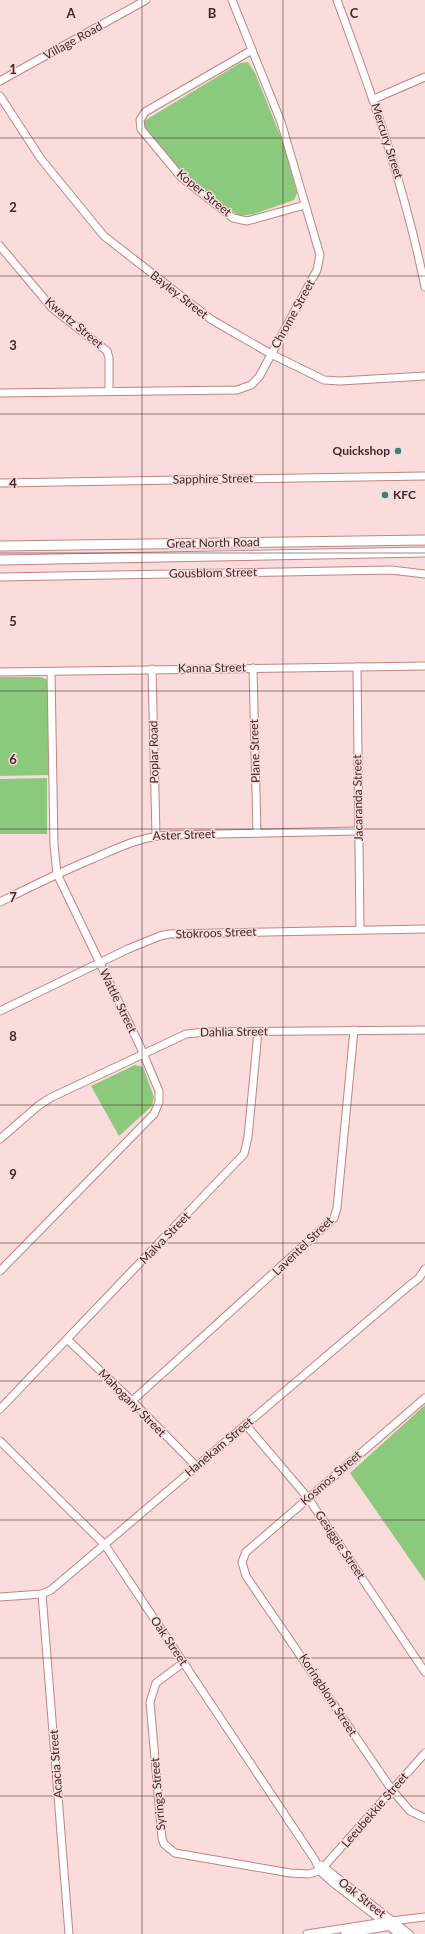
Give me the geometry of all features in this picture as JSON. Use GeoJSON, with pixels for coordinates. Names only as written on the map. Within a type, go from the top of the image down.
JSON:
{"type":"FeatureCollection","features":[{"type":"Feature","properties":{"kind":"main road"},"geometry":{"type":"LineString","coordinates":[[415,540],[425,536]]}},
{"type":"Feature","properties":{"kind":"main road","name":"Great North Road"},"geometry":{"type":"LineString","coordinates":[[0,546],[425,540]]}},
{"type":"Feature","properties":{"kind":"main road"},"geometry":{"type":"LineString","coordinates":[[132,544],[133,558]]}},
{"type":"Feature","properties":{"kind":"main road","name":"Great North Road"},"geometry":{"type":"LineString","coordinates":[[0,560],[425,552]]}},
{"type":"Feature","properties":{"kind":"street","name":"Village Road"},"geometry":{"type":"LineString","coordinates":[[0,81],[146,0]]}},
{"type":"Feature","properties":{"kind":"street","name":"Chrome Street"},"geometry":{"type":"LineString","coordinates":[[0,393],[243,389],[255,381],[271,354],[319,265],[319,250],[281,122],[232,0]]}},
{"type":"Feature","properties":{"kind":"street","name":"Mercury Street"},"geometry":{"type":"LineString","coordinates":[[337,0],[374,99],[409,214],[425,286]]}},
{"type":"Feature","properties":{"kind":"street","name":"Koper Street"},"geometry":{"type":"LineString","coordinates":[[252,50],[145,112],[140,120],[141,130],[181,177],[232,218],[251,220],[305,205]]}},
{"type":"Feature","properties":{"kind":"street"},"geometry":{"type":"LineString","coordinates":[[374,99],[425,77]]}},
{"type":"Feature","properties":{"kind":"street","name":"Bayley Street"},"geometry":{"type":"LineString","coordinates":[[0,96],[41,160],[109,241],[212,320],[310,375],[330,381],[425,376]]}},
{"type":"Feature","properties":{"kind":"street","name":"Kwartz Street"},"geometry":{"type":"LineString","coordinates":[[0,246],[52,308],[107,351],[109,358],[109,391]]}},
{"type":"Feature","properties":{"kind":"street","name":"Sapphire Street"},"geometry":{"type":"LineString","coordinates":[[0,483],[425,476]]}},
{"type":"Feature","properties":{"kind":"street","name":"Gousblom Street"},"geometry":{"type":"LineString","coordinates":[[0,577],[391,570],[425,574]]}},
{"type":"Feature","properties":{"kind":"street","name":"Kanna Street"},"geometry":{"type":"LineString","coordinates":[[0,672],[425,666]]}},
{"type":"Feature","properties":{"kind":"street","name":"Jacaranda Street"},"geometry":{"type":"LineString","coordinates":[[357,667],[360,930]]}},
{"type":"Feature","properties":{"kind":"street","name":"Plane Street"},"geometry":{"type":"LineString","coordinates":[[253,668],[257,833]]}},
{"type":"Feature","properties":{"kind":"street","name":"Poplar Road"},"geometry":{"type":"LineString","coordinates":[[152,669],[156,835]]}},
{"type":"Feature","properties":{"kind":"street","name":"Wattle Street"},"geometry":{"type":"LineString","coordinates":[[0,1271],[156,1110],[159,1102],[159,1091],[143,1053],[57,874],[54,845],[51,672]]}},
{"type":"Feature","properties":{"kind":"street","name":"Aster Street"},"geometry":{"type":"LineString","coordinates":[[0,902],[57,874],[130,842],[156,835],[358,831]]}},
{"type":"Feature","properties":{"kind":"street","name":"Stokroos Street"},"geometry":{"type":"LineString","coordinates":[[0,1011],[99,963],[153,939],[169,934],[425,929]]}},
{"type":"Feature","properties":{"kind":"street","name":"Laventel Street"},"geometry":{"type":"LineString","coordinates":[[132,1401],[334,1218],[337,1208],[354,1030]]}},
{"type":"Feature","properties":{"kind":"street","name":"Dahlia Street"},"geometry":{"type":"LineString","coordinates":[[0,1139],[44,1102],[143,1053],[186,1034],[195,1032],[425,1030]]}},
{"type":"Feature","properties":{"kind":"street","name":"Malva Street"},"geometry":{"type":"LineString","coordinates":[[0,1409],[68,1340],[244,1154],[248,1137],[258,1032]]}},
{"type":"Feature","properties":{"kind":"street","name":"Hanekam Street"},"geometry":{"type":"LineString","coordinates":[[0,1598],[42,1594],[55,1587],[419,1278],[425,1269]]}},
{"type":"Feature","properties":{"kind":"street","name":"Mahogany Street"},"geometry":{"type":"LineString","coordinates":[[68,1340],[132,1401],[196,1466]]}},
{"type":"Feature","properties":{"kind":"street","name":"Kosmos Street"},"geometry":{"type":"LineString","coordinates":[[242,1562],[246,1552],[425,1398]]}},
{"type":"Feature","properties":{"kind":"street","name":"Gesiggie Street"},"geometry":{"type":"LineString","coordinates":[[246,1425],[308,1498],[425,1672]]}},
{"type":"Feature","properties":{"kind":"street","name":"Oak Street"},"geometry":{"type":"LineString","coordinates":[[0,1441],[105,1545],[322,1869],[392,1923]]}},
{"type":"Feature","properties":{"kind":"street","name":"Koringblom Street"},"geometry":{"type":"LineString","coordinates":[[242,1562],[246,1576],[392,1790],[410,1811],[425,1818]]}},
{"type":"Feature","properties":{"kind":"street","name":"Acacia Street"},"geometry":{"type":"LineString","coordinates":[[42,1594],[69,1934]]}},
{"type":"Feature","properties":{"kind":"street","name":"Syringa Street"},"geometry":{"type":"LineString","coordinates":[[183,1663],[156,1683],[150,1702],[162,1838],[164,1844],[168,1849],[181,1854],[265,1869],[301,1874],[322,1869]]}},
{"type":"Feature","properties":{"kind":"street","name":"Leeubekkie Street"},"geometry":{"type":"LineString","coordinates":[[322,1869],[425,1753]]}},
{"type":"Feature","properties":{"kind":"street"},"geometry":{"type":"LineString","coordinates":[[345,1934],[425,1917]]}},
{"type":"Feature","properties":{"kind":"street"},"geometry":{"type":"LineString","coordinates":[[392,1923],[399,1934]]}},
{"type":"Feature","properties":{"kind":"street"},"geometry":{"type":"LineString","coordinates":[[307,1934],[392,1923],[409,1934]]}},
{"type":"Feature","properties":{"kind":"green space"},"geometry":{"type":"Polygon","coordinates":[[[248,62],[255,73],[284,145],[297,193],[294,200],[254,214],[241,216],[201,190],[177,168],[144,132],[144,121],[240,63],[248,62]]]}},
{"type":"Feature","properties":{"kind":"green space"},"geometry":{"type":"Polygon","coordinates":[[[0,677],[41,677],[48,680],[49,775],[0,776],[0,677]]]}},
{"type":"Feature","properties":{"kind":"green space"},"geometry":{"type":"Polygon","coordinates":[[[47,778],[47,834],[0,834],[0,779],[47,778]]]}},
{"type":"Feature","properties":{"kind":"green space"},"geometry":{"type":"Polygon","coordinates":[[[135,1065],[143,1067],[154,1097],[152,1106],[119,1136],[91,1086],[135,1065]]]}},
{"type":"Feature","properties":{"kind":"green space"},"geometry":{"type":"Polygon","coordinates":[[[425,1405],[425,1581],[350,1473],[425,1405]]]}},
{"type":"Feature","properties":{"kind":"place","name":"Quickshop"},"geometry":{"type":"Point","coordinates":[398,451]}},
{"type":"Feature","properties":{"kind":"place","name":"KFC"},"geometry":{"type":"Point","coordinates":[385,495]}}]}
